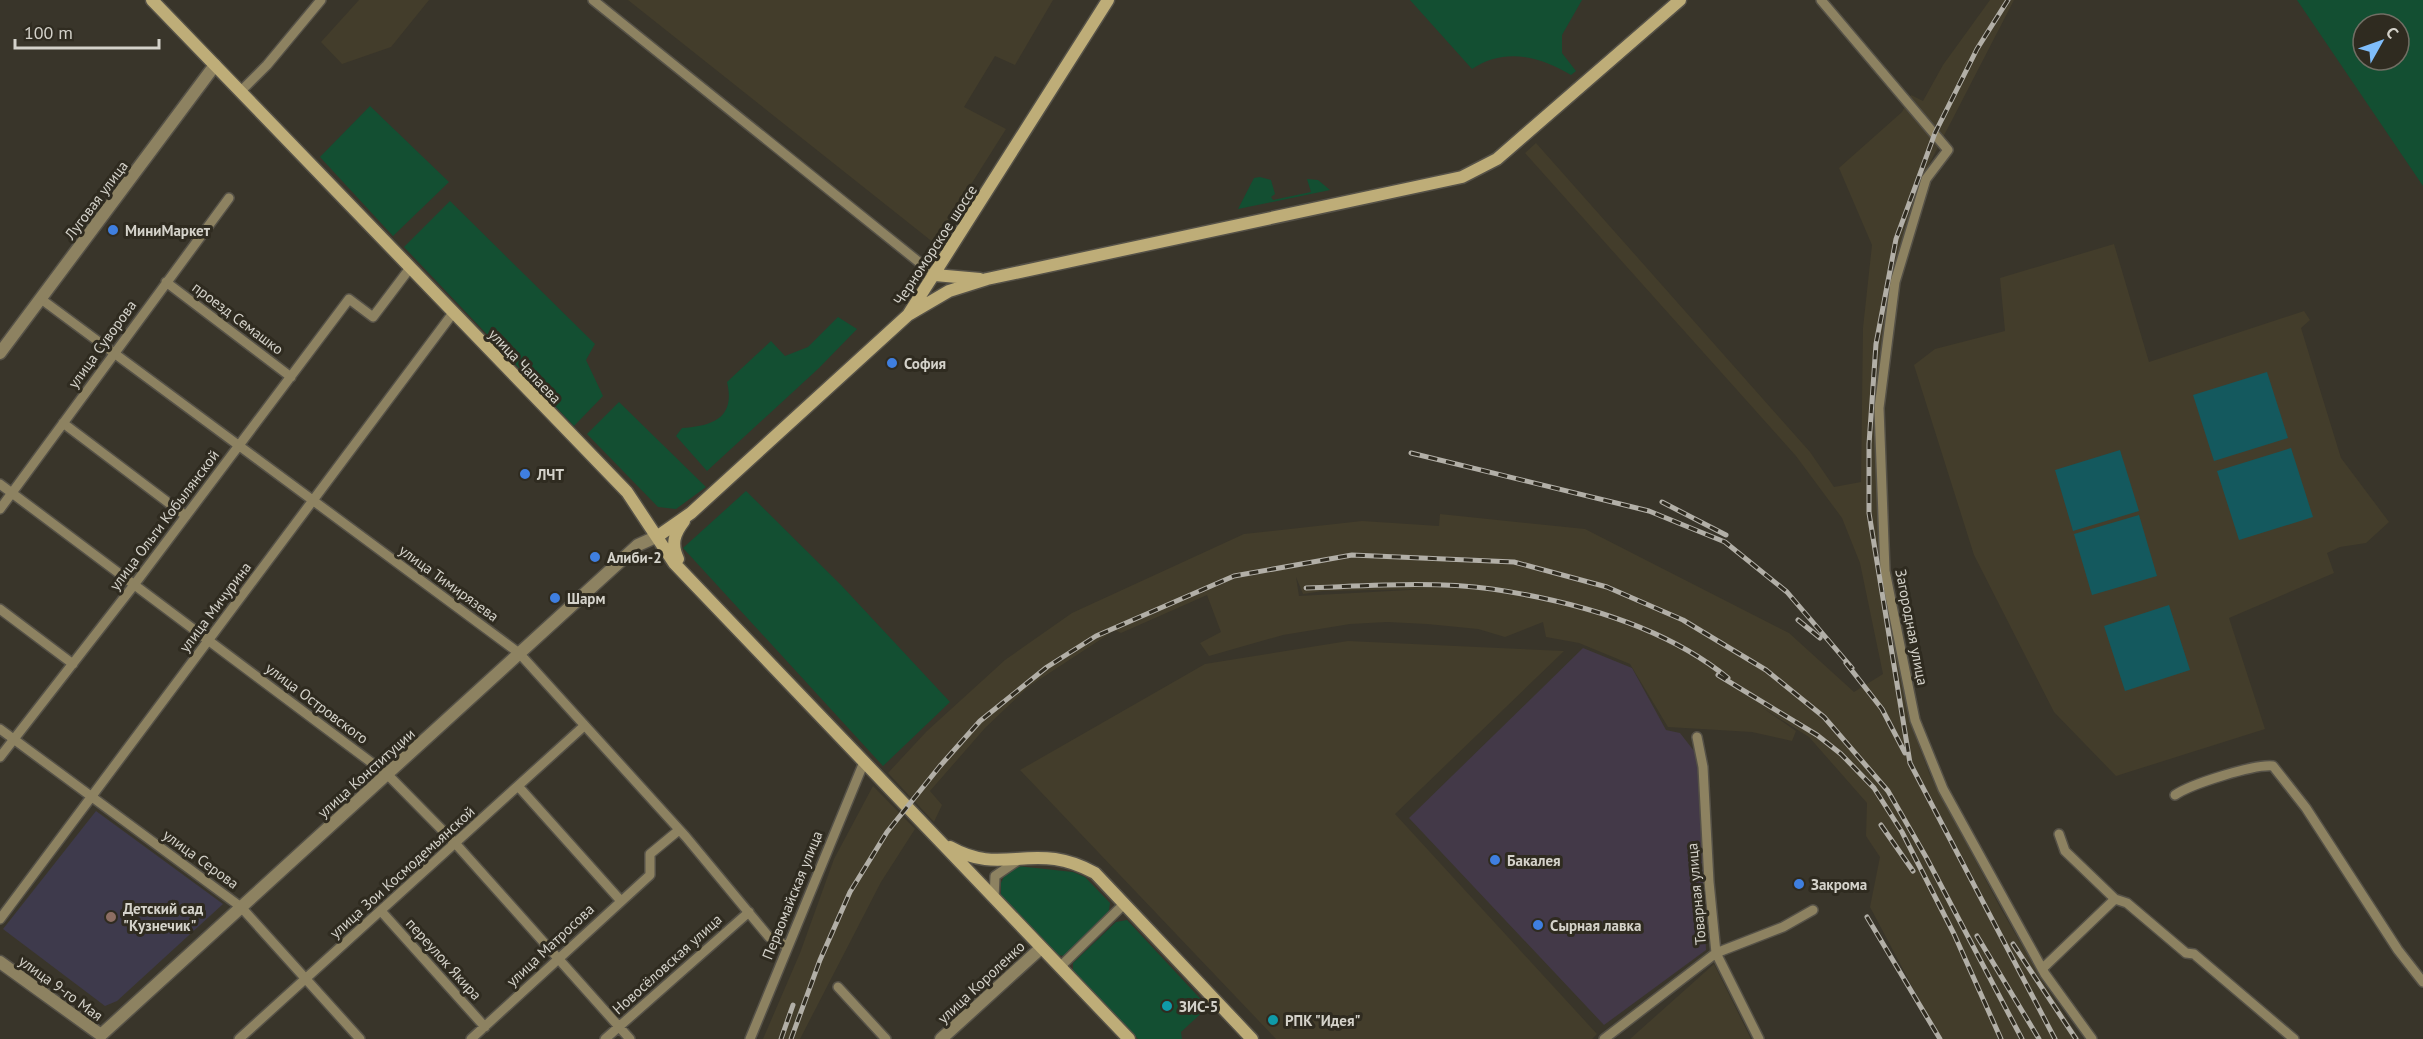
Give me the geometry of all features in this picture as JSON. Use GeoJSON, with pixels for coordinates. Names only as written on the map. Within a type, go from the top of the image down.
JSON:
{"type":"FeatureCollection","features":[{"type":"Feature","properties":{"kind":"main road","name":"улица Чапаева"},"geometry":{"type":"LineString","coordinates":[[152,0],[627,492],[674,563],[1130,1039]]}},
{"type":"Feature","properties":{"kind":"main road","name":"Черноморское шоссе"},"geometry":{"type":"LineString","coordinates":[[658,536],[691,513],[908,315],[1108,0]]}},
{"type":"Feature","properties":{"kind":"main road"},"geometry":{"type":"LineString","coordinates":[[908,315],[949,291],[987,279],[1462,177],[1497,159],[1680,0]]}},
{"type":"Feature","properties":{"kind":"main road"},"geometry":{"type":"LineString","coordinates":[[935,275],[987,279]]}},
{"type":"Feature","properties":{"kind":"main road"},"geometry":{"type":"LineString","coordinates":[[691,513],[676,531],[673,549],[705,595]]}},
{"type":"Feature","properties":{"kind":"main road"},"geometry":{"type":"LineString","coordinates":[[938,841],[967,857],[988,861],[1054,858],[1076,863],[1095,873],[1252,1039]]}},
{"type":"Feature","properties":{"kind":"street"},"geometry":{"type":"LineString","coordinates":[[241,91],[267,65],[321,0]]}},
{"type":"Feature","properties":{"kind":"street"},"geometry":{"type":"LineString","coordinates":[[593,0],[935,275]]}},
{"type":"Feature","properties":{"kind":"street","name":"Загородная улица"},"geometry":{"type":"LineString","coordinates":[[1821,0],[1948,150],[1926,178],[1895,282],[1879,408],[1885,571],[1919,730],[1943,789],[2042,969],[2092,1039]]}},
{"type":"Feature","properties":{"kind":"street","name":"Луговая улица"},"geometry":{"type":"LineString","coordinates":[[0,353],[215,65]]}},
{"type":"Feature","properties":{"kind":"street","name":"улица Суворова"},"geometry":{"type":"LineString","coordinates":[[0,509],[228,198]]}},
{"type":"Feature","properties":{"kind":"street","name":"улица Ольги Кобылянской"},"geometry":{"type":"LineString","coordinates":[[0,757],[134,585],[349,299],[374,317],[410,268]]}},
{"type":"Feature","properties":{"kind":"street","name":"проезд Семашко"},"geometry":{"type":"LineString","coordinates":[[166,282],[291,377]]}},
{"type":"Feature","properties":{"kind":"street","name":"улица Тимирязева"},"geometry":{"type":"LineString","coordinates":[[41,299],[238,448],[519,653],[679,830],[769,936],[788,946]]}},
{"type":"Feature","properties":{"kind":"street","name":"улица Мичурина"},"geometry":{"type":"LineString","coordinates":[[0,919],[453,313]]}},
{"type":"Feature","properties":{"kind":"street"},"geometry":{"type":"LineString","coordinates":[[63,423],[186,516]]}},
{"type":"Feature","properties":{"kind":"street","name":"улица Островского"},"geometry":{"type":"LineString","coordinates":[[0,484],[388,775],[455,843],[630,1039]]}},
{"type":"Feature","properties":{"kind":"street","name":"улица Конституции"},"geometry":{"type":"LineString","coordinates":[[102,1038],[638,544],[658,536]]}},
{"type":"Feature","properties":{"kind":"street"},"geometry":{"type":"LineString","coordinates":[[0,609],[73,664]]}},
{"type":"Feature","properties":{"kind":"street","name":"улица Зои Космодемьянской"},"geometry":{"type":"LineString","coordinates":[[241,1038],[585,726]]}},
{"type":"Feature","properties":{"kind":"street","name":"улица Серова"},"geometry":{"type":"LineString","coordinates":[[0,729],[241,908],[360,1039]]}},
{"type":"Feature","properties":{"kind":"street","name":"Товарная улица"},"geometry":{"type":"LineString","coordinates":[[1697,738],[1703,767],[1706,838],[1716,953],[1759,1039]]}},
{"type":"Feature","properties":{"kind":"street","name":"Первомайская улица"},"geometry":{"type":"LineString","coordinates":[[750,1039],[864,762]]}},
{"type":"Feature","properties":{"kind":"street"},"geometry":{"type":"LineString","coordinates":[[2175,795],[2183,789],[2227,775],[2264,765],[2273,766],[2306,808],[2398,950],[2423,982]]}},
{"type":"Feature","properties":{"kind":"street"},"geometry":{"type":"LineString","coordinates":[[518,786],[621,901]]}},
{"type":"Feature","properties":{"kind":"street","name":"улица Матросова"},"geometry":{"type":"LineString","coordinates":[[471,1039],[650,875],[650,854],[679,830]]}},
{"type":"Feature","properties":{"kind":"street"},"geometry":{"type":"LineString","coordinates":[[2059,834],[2066,851],[2115,899],[2127,903],[2186,953],[2194,954],[2294,1039]]}},
{"type":"Feature","properties":{"kind":"street"},"geometry":{"type":"LineString","coordinates":[[994,899],[995,876],[1019,860]]}},
{"type":"Feature","properties":{"kind":"street"},"geometry":{"type":"LineString","coordinates":[[2042,969],[2115,899]]}},
{"type":"Feature","properties":{"kind":"street"},"geometry":{"type":"LineString","coordinates":[[1060,967],[1124,904]]}},
{"type":"Feature","properties":{"kind":"street"},"geometry":{"type":"LineString","coordinates":[[1604,1039],[1716,953],[1783,927],[1813,910]]}},
{"type":"Feature","properties":{"kind":"street","name":"переулок Якира"},"geometry":{"type":"LineString","coordinates":[[381,911],[485,1027]]}},
{"type":"Feature","properties":{"kind":"street","name":"Новосёловская улица"},"geometry":{"type":"LineString","coordinates":[[605,1039],[749,912]]}},
{"type":"Feature","properties":{"kind":"street","name":"улица Короленко"},"geometry":{"type":"LineString","coordinates":[[941,1039],[1041,948]]}},
{"type":"Feature","properties":{"kind":"street","name":"улица 9-го Мая"},"geometry":{"type":"LineString","coordinates":[[0,962],[102,1038]]}},
{"type":"Feature","properties":{"kind":"street"},"geometry":{"type":"LineString","coordinates":[[838,987],[886,1039]]}},
{"type":"Feature","properties":{"kind":"shaded area"},"geometry":{"type":"Polygon","coordinates":[[[359,0],[429,0],[391,47],[342,64],[321,42],[359,0]]]}},
{"type":"Feature","properties":{"kind":"shaded area"},"geometry":{"type":"Polygon","coordinates":[[[628,0],[1053,0],[1015,65],[995,56],[964,107],[1006,129],[934,243],[628,0]]]}},
{"type":"Feature","properties":{"kind":"shaded area"},"geometry":{"type":"Polygon","coordinates":[[[1990,0],[2014,0],[1920,182],[1894,275],[1877,453],[1878,519],[1892,631],[1913,730],[1930,775],[2001,909],[2043,982],[2080,1039],[1940,1039],[1870,907],[1880,857],[1866,836],[1867,803],[1809,737],[1760,706],[1796,731],[1792,741],[1752,732],[1668,727],[1630,664],[1579,643],[1546,637],[1543,622],[1505,637],[1478,629],[1427,624],[1387,622],[1350,624],[1283,635],[1209,656],[1200,643],[1221,632],[1207,595],[1121,633],[1115,630],[1028,687],[985,728],[930,791],[942,805],[934,822],[888,773],[927,731],[1005,660],[1072,613],[1244,534],[1362,521],[1439,526],[1440,514],[1585,529],[1789,633],[1854,692],[1883,674],[1860,563],[1842,518],[1796,456],[1525,153],[1536,143],[1810,452],[1834,487],[1861,482],[1863,328],[1872,245],[1839,168],[1902,112],[1911,95],[1923,101],[1943,65],[1990,0]],[[1296,577],[1299,596],[1427,589],[1323,591],[1303,594],[1296,577]]]}},
{"type":"Feature","properties":{"kind":"shaded area"},"geometry":{"type":"Polygon","coordinates":[[[2114,244],[2149,362],[2304,311],[2310,320],[2301,328],[2341,458],[2389,522],[2366,543],[2340,547],[2327,553],[2334,573],[2229,618],[2265,729],[2116,776],[2054,712],[1974,555],[1914,365],[1935,349],[2005,331],[2000,278],[2114,244]]]}},
{"type":"Feature","properties":{"kind":"shaded area"},"geometry":{"type":"Polygon","coordinates":[[[1348,641],[1564,651],[1395,814],[1597,1034],[1592,1039],[1276,1039],[1020,770],[1205,664],[1348,641]]]}},
{"type":"Feature","properties":{"kind":"shaded area"},"geometry":{"type":"Polygon","coordinates":[[[1583,648],[1632,668],[1666,730],[1680,733],[1698,756],[1706,950],[1604,1025],[1409,818],[1583,648]]]}},
{"type":"Feature","properties":{"kind":"shaded area"},"geometry":{"type":"Polygon","coordinates":[[[873,786],[915,829],[881,882],[800,1039],[763,1039],[800,953],[834,859],[873,786]]]}},
{"type":"Feature","properties":{"kind":"shaded area","name":"Детский сад \"Кузнечик\""},"geometry":{"type":"Polygon","coordinates":[[[96,811],[223,904],[117,1001],[105,1006],[3,929],[96,811]]]}},
{"type":"Feature","properties":{"kind":"shaded area"},"geometry":{"type":"Polygon","coordinates":[[[1714,964],[1751,1039],[1630,1039],[1714,964]]]}},
{"type":"Feature","properties":{"kind":"green space"},"geometry":{"type":"Polygon","coordinates":[[[1410,0],[1582,0],[1562,35],[1562,53],[1576,71],[1571,75],[1534,59],[1509,56],[1484,62],[1472,69],[1410,0]]]}},
{"type":"Feature","properties":{"kind":"green space"},"geometry":{"type":"Polygon","coordinates":[[[2297,0],[2423,0],[2423,186],[2297,0]]]}},
{"type":"Feature","properties":{"kind":"green space"},"geometry":{"type":"Polygon","coordinates":[[[370,106],[449,182],[393,236],[320,157],[370,106]]]}},
{"type":"Feature","properties":{"kind":"green space"},"geometry":{"type":"Polygon","coordinates":[[[1254,178],[1271,180],[1275,194],[1271,197],[1273,200],[1311,192],[1307,179],[1318,180],[1330,190],[1238,209],[1254,178]]]}},
{"type":"Feature","properties":{"kind":"green space"},"geometry":{"type":"Polygon","coordinates":[[[450,201],[595,344],[586,360],[603,396],[574,426],[404,247],[450,201]]]}},
{"type":"Feature","properties":{"kind":"green space"},"geometry":{"type":"Polygon","coordinates":[[[838,317],[857,329],[819,368],[707,471],[676,436],[682,428],[703,425],[719,418],[728,405],[727,382],[771,341],[785,356],[808,347],[838,317]]]}},
{"type":"Feature","properties":{"kind":"green space"},"geometry":{"type":"Polygon","coordinates":[[[619,402],[706,487],[676,509],[658,507],[587,434],[619,402]]]}},
{"type":"Feature","properties":{"kind":"green space"},"geometry":{"type":"Polygon","coordinates":[[[746,491],[841,585],[950,702],[883,766],[683,548],[746,491]]]}},
{"type":"Feature","properties":{"kind":"green space"},"geometry":{"type":"Polygon","coordinates":[[[1017,866],[1073,872],[1085,877],[1110,903],[1108,916],[1067,956],[1056,955],[1001,896],[1001,883],[1006,872],[1017,866]]]}},
{"type":"Feature","properties":{"kind":"green space"},"geometry":{"type":"Polygon","coordinates":[[[1127,920],[1208,1007],[1181,1032],[1182,1039],[1138,1039],[1073,971],[1073,963],[1116,922],[1127,920]]]}},
{"type":"Feature","properties":{"kind":"water"},"geometry":{"type":"Polygon","coordinates":[[[2267,372],[2288,438],[2214,461],[2193,395],[2267,372]]]}},
{"type":"Feature","properties":{"kind":"water"},"geometry":{"type":"Polygon","coordinates":[[[2291,448],[2313,517],[2239,540],[2217,471],[2291,448]]]}},
{"type":"Feature","properties":{"kind":"water"},"geometry":{"type":"Polygon","coordinates":[[[2120,450],[2139,511],[2073,531],[2055,470],[2120,450]]]}},
{"type":"Feature","properties":{"kind":"water"},"geometry":{"type":"Polygon","coordinates":[[[2139,515],[2157,576],[2092,595],[2074,534],[2139,515]]]}},
{"type":"Feature","properties":{"kind":"water"},"geometry":{"type":"Polygon","coordinates":[[[2169,605],[2190,670],[2125,691],[2104,626],[2169,605]]]}},
{"type":"Feature","properties":{"kind":"railway"},"geometry":{"type":"LineString","coordinates":[[2008,0],[1977,49],[1935,133],[1896,239],[1876,344],[1869,444],[1869,513],[1910,763],[2055,1039]]}},
{"type":"Feature","properties":{"kind":"railway"},"geometry":{"type":"LineString","coordinates":[[1411,453],[1649,511],[1725,542],[1787,592],[1852,668]]}},
{"type":"Feature","properties":{"kind":"railway"},"geometry":{"type":"LineString","coordinates":[[1662,502],[1726,535]]}},
{"type":"Feature","properties":{"kind":"railway"},"geometry":{"type":"LineString","coordinates":[[791,1039],[820,960],[850,892],[887,832],[980,721],[1047,667],[1096,636],[1234,576],[1352,555],[1514,562],[1607,587],[1683,620],[1766,670],[1824,717],[1888,791],[1926,857],[2022,1039]]}},
{"type":"Feature","properties":{"kind":"railway"},"geometry":{"type":"LineString","coordinates":[[1306,588],[1446,585],[1523,594],[1585,609],[1647,630],[1676,644],[1728,678]]}},
{"type":"Feature","properties":{"kind":"railway"},"geometry":{"type":"LineString","coordinates":[[1798,620],[1820,638]]}},
{"type":"Feature","properties":{"kind":"railway"},"geometry":{"type":"LineString","coordinates":[[1846,663],[1882,709],[1905,753]]}},
{"type":"Feature","properties":{"kind":"railway"},"geometry":{"type":"LineString","coordinates":[[1718,675],[1817,735],[1841,754],[1874,788],[1902,832],[1954,934],[2001,1039]]}},
{"type":"Feature","properties":{"kind":"railway"},"geometry":{"type":"LineString","coordinates":[[1881,825],[1913,871]]}},
{"type":"Feature","properties":{"kind":"railway"},"geometry":{"type":"LineString","coordinates":[[1867,917],[1940,1039]]}},
{"type":"Feature","properties":{"kind":"railway"},"geometry":{"type":"LineString","coordinates":[[1977,936],[2039,1039]]}},
{"type":"Feature","properties":{"kind":"railway"},"geometry":{"type":"LineString","coordinates":[[2013,944],[2076,1039]]}},
{"type":"Feature","properties":{"kind":"railway"},"geometry":{"type":"LineString","coordinates":[[781,1039],[793,1005]]}},
{"type":"Feature","properties":{"kind":"place","name":"МиниМаркет"},"geometry":{"type":"Point","coordinates":[113,230]}},
{"type":"Feature","properties":{"kind":"place","name":"София"},"geometry":{"type":"Point","coordinates":[892,363]}},
{"type":"Feature","properties":{"kind":"place","name":"ЛЧТ"},"geometry":{"type":"Point","coordinates":[525,474]}},
{"type":"Feature","properties":{"kind":"place","name":"Алиби-2"},"geometry":{"type":"Point","coordinates":[595,557]}},
{"type":"Feature","properties":{"kind":"place","name":"Шарм"},"geometry":{"type":"Point","coordinates":[555,598]}},
{"type":"Feature","properties":{"kind":"place","name":"Бакалея"},"geometry":{"type":"Point","coordinates":[1495,860]}},
{"type":"Feature","properties":{"kind":"place","name":"Закрома"},"geometry":{"type":"Point","coordinates":[1799,884]}},
{"type":"Feature","properties":{"kind":"place","name":"Детский сад \"Кузнечик\""},"geometry":{"type":"Point","coordinates":[111,917]}},
{"type":"Feature","properties":{"kind":"place","name":"Сырная лавка"},"geometry":{"type":"Point","coordinates":[1538,925]}},
{"type":"Feature","properties":{"kind":"place","name":"ЗИС-5"},"geometry":{"type":"Point","coordinates":[1167,1006]}},
{"type":"Feature","properties":{"kind":"place","name":"РПК \"Идея\""},"geometry":{"type":"Point","coordinates":[1273,1020]}}]}
